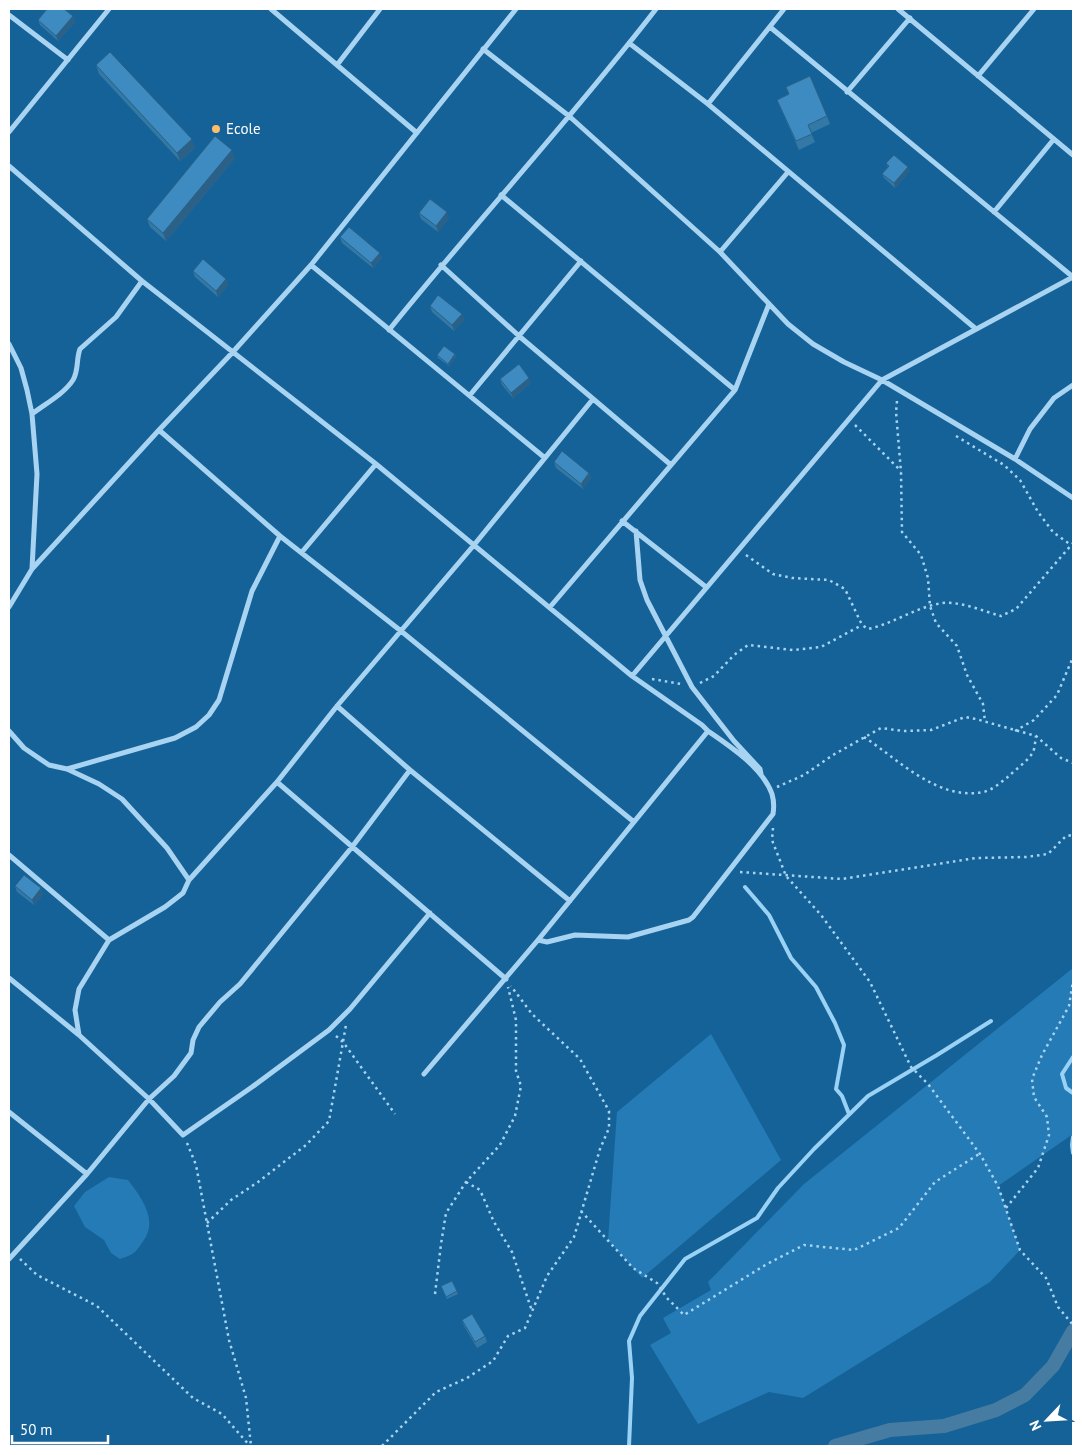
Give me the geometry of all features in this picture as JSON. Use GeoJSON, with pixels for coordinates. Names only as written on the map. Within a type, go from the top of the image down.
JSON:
{"type":"FeatureCollection","features":[{"type":"Feature","properties":{"kind":"street"},"geometry":{"type":"LineString","coordinates":[[9,132],[108,9]]}},
{"type":"Feature","properties":{"kind":"street"},"geometry":{"type":"LineString","coordinates":[[271,9],[417,133]]}},
{"type":"Feature","properties":{"kind":"street"},"geometry":{"type":"LineString","coordinates":[[337,65],[380,9]]}},
{"type":"Feature","properties":{"kind":"street"},"geometry":{"type":"LineString","coordinates":[[9,607],[32,569],[311,265],[516,9]]}},
{"type":"Feature","properties":{"kind":"street"},"geometry":{"type":"LineString","coordinates":[[389,330],[441,265],[569,116],[656,9]]}},
{"type":"Feature","properties":{"kind":"street"},"geometry":{"type":"LineString","coordinates":[[708,104],[784,9]]}},
{"type":"Feature","properties":{"kind":"street"},"geometry":{"type":"LineString","coordinates":[[898,9],[1073,154]]}},
{"type":"Feature","properties":{"kind":"street"},"geometry":{"type":"LineString","coordinates":[[978,76],[1034,9]]}},
{"type":"Feature","properties":{"kind":"street"},"geometry":{"type":"LineString","coordinates":[[9,15],[68,60]]}},
{"type":"Feature","properties":{"kind":"street"},"geometry":{"type":"LineString","coordinates":[[848,92],[910,18]]}},
{"type":"Feature","properties":{"kind":"street"},"geometry":{"type":"LineString","coordinates":[[632,676],[882,380],[1073,277],[770,27]]}},
{"type":"Feature","properties":{"kind":"street"},"geometry":{"type":"LineString","coordinates":[[629,43],[708,104],[976,329]]}},
{"type":"Feature","properties":{"kind":"street"},"geometry":{"type":"LineString","coordinates":[[483,49],[569,116],[720,252],[788,324],[813,344],[844,362],[882,380],[1015,459],[1073,498]]}},
{"type":"Feature","properties":{"kind":"street"},"geometry":{"type":"LineString","coordinates":[[994,212],[1054,139]]}},
{"type":"Feature","properties":{"kind":"street"},"geometry":{"type":"LineString","coordinates":[[9,166],[142,281],[376,464],[632,676],[744,757],[763,778]]}},
{"type":"Feature","properties":{"kind":"street"},"geometry":{"type":"LineString","coordinates":[[720,252],[788,172]]}},
{"type":"Feature","properties":{"kind":"street"},"geometry":{"type":"LineString","coordinates":[[501,195],[735,390]]}},
{"type":"Feature","properties":{"kind":"street"},"geometry":{"type":"LineString","coordinates":[[470,395],[581,262]]}},
{"type":"Feature","properties":{"kind":"street"},"geometry":{"type":"LineString","coordinates":[[311,265],[545,458]]}},
{"type":"Feature","properties":{"kind":"street"},"geometry":{"type":"LineString","coordinates":[[441,265],[518,336],[671,465]]}},
{"type":"Feature","properties":{"kind":"street"},"geometry":{"type":"LineString","coordinates":[[32,414],[64,390],[73,380],[78,366],[77,355],[80,349],[116,316],[142,281]]}},
{"type":"Feature","properties":{"kind":"street"},"geometry":{"type":"LineString","coordinates":[[550,607],[735,390],[769,304]]}},
{"type":"Feature","properties":{"kind":"street"},"geometry":{"type":"LineString","coordinates":[[9,344],[21,368],[28,390],[32,414],[37,474],[32,569]]}},
{"type":"Feature","properties":{"kind":"street"},"geometry":{"type":"LineString","coordinates":[[1015,459],[1030,430],[1054,398],[1073,385]]}},
{"type":"Feature","properties":{"kind":"street"},"geometry":{"type":"LineString","coordinates":[[79,1035],[76,1010],[79,988],[109,940],[164,907],[183,893],[190,880],[277,782],[337,706],[593,399]]}},
{"type":"Feature","properties":{"kind":"street"},"geometry":{"type":"LineString","coordinates":[[159,430],[280,536],[401,631],[634,822]]}},
{"type":"Feature","properties":{"kind":"street"},"geometry":{"type":"LineString","coordinates":[[302,552],[376,464]]}},
{"type":"Feature","properties":{"kind":"street"},"geometry":{"type":"LineString","coordinates":[[622,521],[706,588]]}},
{"type":"Feature","properties":{"kind":"street"},"geometry":{"type":"LineString","coordinates":[[538,940],[547,942],[575,935],[628,937],[689,920],[773,814],[774,800],[760,769],[734,741],[692,687],[647,600],[640,580],[636,531]]}},
{"type":"Feature","properties":{"kind":"street"},"geometry":{"type":"LineString","coordinates":[[67,769],[175,738],[196,727],[208,715],[219,700],[252,591],[280,536]]}},
{"type":"Feature","properties":{"kind":"street"},"geometry":{"type":"LineString","coordinates":[[337,706],[410,770],[570,901]]}},
{"type":"Feature","properties":{"kind":"street"},"geometry":{"type":"LineString","coordinates":[[9,731],[24,748],[49,765],[67,769],[99,784],[122,799],[167,848],[190,880]]}},
{"type":"Feature","properties":{"kind":"street"},"geometry":{"type":"LineString","coordinates":[[424,1074],[506,979],[708,731]]}},
{"type":"Feature","properties":{"kind":"street"},"geometry":{"type":"LineString","coordinates":[[9,1259],[11,1251],[87,1174],[149,1100],[174,1076],[191,1053],[193,1040],[199,1027],[220,1002],[240,984],[352,846],[410,770]]}},
{"type":"Feature","properties":{"kind":"street"},"geometry":{"type":"LineString","coordinates":[[277,782],[506,979]]}},
{"type":"Feature","properties":{"kind":"street"},"geometry":{"type":"LineString","coordinates":[[9,855],[109,940]]}},
{"type":"Feature","properties":{"kind":"street"},"geometry":{"type":"LineString","coordinates":[[9,978],[79,1035],[149,1100],[183,1135],[329,1030],[350,1009],[430,913]]}},
{"type":"Feature","properties":{"kind":"street"},"geometry":{"type":"LineString","coordinates":[[9,1112],[87,1174]]}},
{"type":"Feature","properties":{"kind":"path"},"geometry":{"type":"LineString","coordinates":[[892,394],[898,401],[896,412],[901,472],[902,532],[921,555],[928,578],[930,606],[936,623],[957,646],[967,676],[982,704],[985,722]]}},
{"type":"Feature","properties":{"kind":"path"},"geometry":{"type":"LineString","coordinates":[[849,419],[901,472]]}},
{"type":"Feature","properties":{"kind":"path"},"geometry":{"type":"LineString","coordinates":[[739,549],[773,574],[829,580],[845,589],[862,625],[868,629],[881,626],[938,603],[955,603],[1001,616],[1016,609],[1073,544],[1053,532],[1038,512],[1020,480],[1004,465],[953,434]]}},
{"type":"Feature","properties":{"kind":"path"},"geometry":{"type":"LineString","coordinates":[[650,679],[692,687],[714,676],[734,655],[748,645],[793,650],[821,647],[862,625]]}},
{"type":"Feature","properties":{"kind":"path"},"geometry":{"type":"LineString","coordinates":[[1015,731],[1034,720],[1056,695],[1073,657]]}},
{"type":"Feature","properties":{"kind":"path"},"geometry":{"type":"LineString","coordinates":[[770,790],[804,775],[833,755],[881,728],[903,731],[931,730],[965,717],[1036,736],[1061,758],[1073,762]]}},
{"type":"Feature","properties":{"kind":"path"},"geometry":{"type":"LineString","coordinates":[[864,737],[915,774],[946,790],[963,793],[984,792],[996,786],[1017,769],[1033,752],[1036,736]]}},
{"type":"Feature","properties":{"kind":"path"},"geometry":{"type":"LineString","coordinates":[[773,814],[772,840],[786,876],[821,915],[870,982],[910,1066],[928,1084],[980,1154],[998,1186],[1020,1250],[1046,1278],[1058,1306],[1073,1325]]}},
{"type":"Feature","properties":{"kind":"path"},"geometry":{"type":"LineString","coordinates":[[729,871],[842,879],[976,858],[1026,857],[1048,854],[1066,836],[1073,835]]}},
{"type":"Feature","properties":{"kind":"path"},"geometry":{"type":"LineString","coordinates":[[435,1294],[446,1213],[466,1182],[500,1145],[515,1116],[521,1086],[516,1071],[516,1020],[506,979]]}},
{"type":"Feature","properties":{"kind":"path"},"geometry":{"type":"LineString","coordinates":[[382,1446],[436,1392],[466,1378],[493,1361],[508,1336],[525,1328],[547,1276],[574,1238],[600,1149],[609,1128],[609,1112],[580,1059],[532,1014],[506,979]]}},
{"type":"Feature","properties":{"kind":"path"},"geometry":{"type":"LineString","coordinates":[[1006,1208],[1038,1168],[1049,1135],[1048,1117],[1034,1096],[1032,1079],[1069,1006],[1073,981]]}},
{"type":"Feature","properties":{"kind":"path"},"geometry":{"type":"LineString","coordinates":[[207,1223],[232,1200],[306,1145],[329,1121],[350,1009]]}},
{"type":"Feature","properties":{"kind":"path"},"geometry":{"type":"LineString","coordinates":[[329,1030],[343,1042],[395,1114]]}},
{"type":"Feature","properties":{"kind":"path"},"geometry":{"type":"LineString","coordinates":[[183,1135],[196,1165],[229,1340],[246,1398],[251,1446]]}},
{"type":"Feature","properties":{"kind":"path"},"geometry":{"type":"LineString","coordinates":[[581,1211],[634,1268],[657,1283],[667,1298],[684,1315],[767,1264],[804,1244],[854,1250],[899,1228],[935,1182],[980,1154]]}},
{"type":"Feature","properties":{"kind":"path"},"geometry":{"type":"LineString","coordinates":[[466,1182],[480,1190],[494,1222],[512,1252],[532,1311]]}},
{"type":"Feature","properties":{"kind":"path"},"geometry":{"type":"LineString","coordinates":[[11,1251],[37,1275],[96,1306],[194,1398],[222,1414],[251,1446]]}},
{"type":"Feature","properties":{"kind":"shaded area"},"geometry":{"type":"Polygon","coordinates":[[[1073,968],[1073,1134],[998,1186],[1020,1250],[990,1282],[803,1398],[769,1392],[698,1424],[650,1345],[671,1333],[663,1318],[711,1290],[708,1282],[804,1184],[1073,968]]]}},
{"type":"Feature","properties":{"kind":"shaded area"},"geometry":{"type":"Polygon","coordinates":[[[711,1034],[781,1160],[642,1278],[608,1240],[617,1112],[711,1034]]]}},
{"type":"Feature","properties":{"kind":"shaded area"},"geometry":{"type":"Polygon","coordinates":[[[109,1177],[128,1180],[138,1194],[149,1216],[148,1232],[139,1248],[129,1256],[120,1259],[111,1253],[104,1240],[85,1227],[74,1206],[85,1192],[109,1177]]]}},
{"type":"Feature","properties":{"kind":"building"},"geometry":{"type":"Polygon","coordinates":[[[47,9],[64,9],[73,16],[56,36],[38,20],[47,9]]]}},
{"type":"Feature","properties":{"kind":"building"},"geometry":{"type":"Polygon","coordinates":[[[110,52],[192,139],[177,153],[96,65],[110,52]]]}},
{"type":"Feature","properties":{"kind":"building"},"geometry":{"type":"Polygon","coordinates":[[[810,76],[827,116],[808,125],[812,134],[796,141],[777,100],[789,94],[786,87],[810,76]]]}},
{"type":"Feature","properties":{"kind":"building"},"geometry":{"type":"Polygon","coordinates":[[[215,136],[232,150],[163,233],[147,219],[215,136]]]}},
{"type":"Feature","properties":{"kind":"building"},"geometry":{"type":"Polygon","coordinates":[[[894,155],[908,167],[894,183],[882,174],[889,166],[886,163],[894,155]]]}},
{"type":"Feature","properties":{"kind":"building"},"geometry":{"type":"Polygon","coordinates":[[[430,199],[447,212],[436,226],[419,213],[430,199]]]}},
{"type":"Feature","properties":{"kind":"building"},"geometry":{"type":"Polygon","coordinates":[[[349,227],[380,253],[371,263],[340,237],[349,227]]]}},
{"type":"Feature","properties":{"kind":"building"},"geometry":{"type":"Polygon","coordinates":[[[203,259],[226,279],[216,291],[193,271],[203,259]]]}},
{"type":"Feature","properties":{"kind":"building"},"geometry":{"type":"Polygon","coordinates":[[[438,295],[462,314],[452,325],[430,306],[438,295]]]}},
{"type":"Feature","properties":{"kind":"building"},"geometry":{"type":"Polygon","coordinates":[[[444,346],[455,354],[448,364],[437,355],[444,346]]]}},
{"type":"Feature","properties":{"kind":"building"},"geometry":{"type":"Polygon","coordinates":[[[519,364],[529,378],[511,393],[500,379],[519,364]]]}},
{"type":"Feature","properties":{"kind":"building"},"geometry":{"type":"Polygon","coordinates":[[[562,451],[589,473],[581,484],[554,462],[562,451]]]}},
{"type":"Feature","properties":{"kind":"building"},"geometry":{"type":"Polygon","coordinates":[[[24,875],[41,888],[32,900],[15,886],[24,875]]]}},
{"type":"Feature","properties":{"kind":"building"},"geometry":{"type":"Polygon","coordinates":[[[452,1281],[457,1291],[446,1297],[441,1286],[452,1281]]]}},
{"type":"Feature","properties":{"kind":"building"},"geometry":{"type":"Polygon","coordinates":[[[472,1314],[485,1336],[475,1342],[462,1320],[472,1314]]]}},
{"type":"Feature","properties":{"kind":"waterway"},"geometry":{"type":"LineString","coordinates":[[745,887],[769,915],[791,958],[816,987],[835,1023],[844,1045],[836,1089],[842,1096],[849,1114]]}},
{"type":"Feature","properties":{"kind":"waterway"},"geometry":{"type":"LineString","coordinates":[[629,1446],[632,1378],[629,1341],[640,1316],[685,1259],[757,1218],[778,1188],[814,1149],[868,1096],[991,1021]]}},
{"type":"Feature","properties":{"kind":"waterway"},"geometry":{"type":"LineString","coordinates":[[1073,1057],[1062,1074],[1066,1088],[1073,1093]]}},
{"type":"Feature","properties":{"kind":"waterway"},"geometry":{"type":"LineString","coordinates":[[1073,1137],[1073,1153]]}},
{"type":"Feature","properties":{"kind":"waterway"},"geometry":{"type":"LineString","coordinates":[[835,1446],[890,1430],[944,1426],[996,1410],[1025,1395],[1053,1366],[1073,1331]]}},
{"type":"Feature","properties":{"kind":"place","name":"Ecole"},"geometry":{"type":"Point","coordinates":[216,129]}}]}
